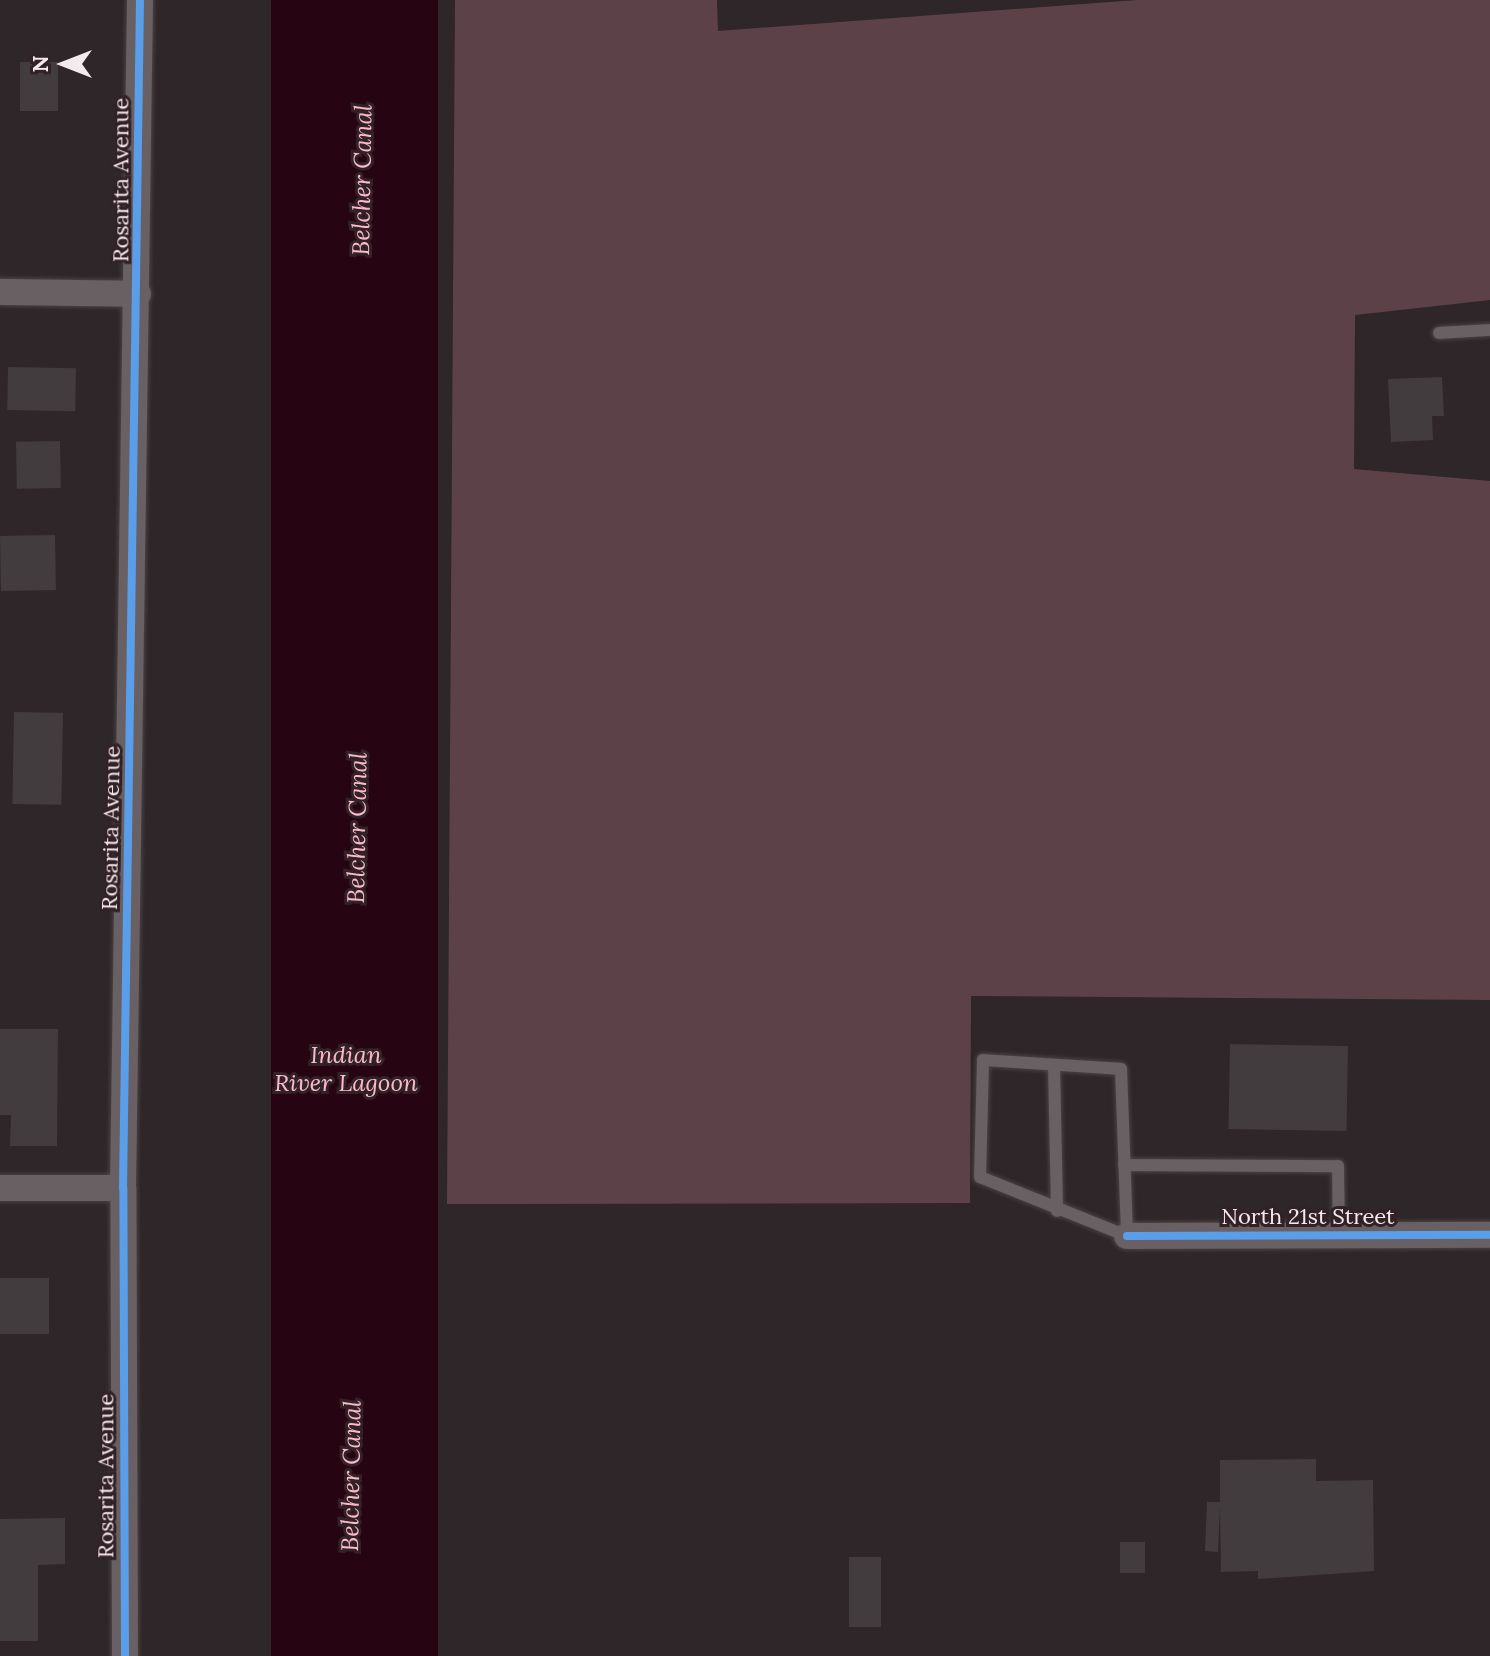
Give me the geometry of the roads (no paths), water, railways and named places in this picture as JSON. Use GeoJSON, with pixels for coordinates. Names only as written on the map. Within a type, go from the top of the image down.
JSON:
{"type":"FeatureCollection","features":[{"type":"Feature","properties":{"kind":"street","name":"Rosarita Avenue"},"geometry":{"type":"LineString","coordinates":[[125,1656],[123,1188],[140,0]]}},
{"type":"Feature","properties":{"kind":"street"},"geometry":{"type":"LineString","coordinates":[[0,292],[138,294]]}},
{"type":"Feature","properties":{"kind":"street"},"geometry":{"type":"LineString","coordinates":[[0,1188],[123,1188]]}},
{"type":"Feature","properties":{"kind":"street","name":"North 21st Street"},"geometry":{"type":"LineString","coordinates":[[1127,1236],[1490,1235]]}},
{"type":"Feature","properties":{"kind":"lane"},"geometry":{"type":"LineString","coordinates":[[1439,333],[1490,330]]}},
{"type":"Feature","properties":{"kind":"lane"},"geometry":{"type":"LineString","coordinates":[[983,1060],[1054,1065],[1121,1069],[1127,1236],[1057,1211],[980,1177],[983,1060]]}},
{"type":"Feature","properties":{"kind":"lane"},"geometry":{"type":"LineString","coordinates":[[1054,1065],[1057,1211]]}},
{"type":"Feature","properties":{"kind":"lane"},"geometry":{"type":"LineString","coordinates":[[1124,1165],[1338,1166],[1339,1235]]}},
{"type":"Feature","properties":{"kind":"water","name":"Indian River Lagoon"},"geometry":{"type":"Polygon","coordinates":[[[271,0],[438,0],[438,1656],[271,1656],[271,0]]]}},
{"type":"Feature","properties":{"kind":"water label","name":"Belcher Canal"},"geometry":{"type":"Point","coordinates":[362,180]}},
{"type":"Feature","properties":{"kind":"water label","name":"Belcher Canal"},"geometry":{"type":"Point","coordinates":[357,828]}},
{"type":"Feature","properties":{"kind":"water label","name":"Belcher Canal"},"geometry":{"type":"Point","coordinates":[351,1476]}}]}
